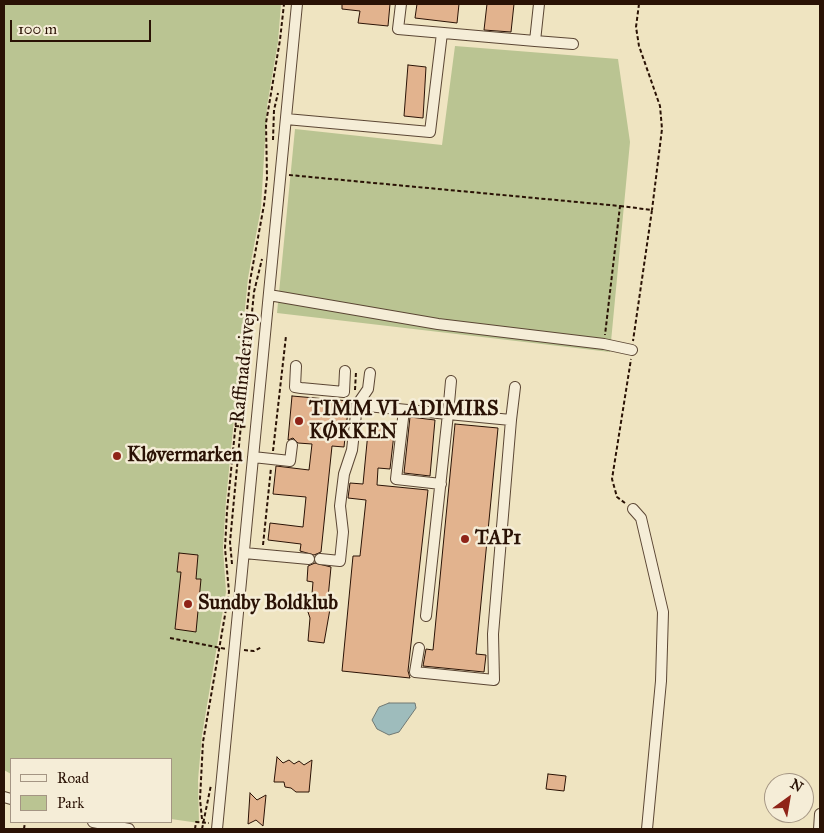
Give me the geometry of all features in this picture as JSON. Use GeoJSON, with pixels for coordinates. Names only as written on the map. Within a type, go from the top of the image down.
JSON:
{"type":"FeatureCollection","features":[{"type":"Feature","properties":{"kind":"street","name":"Raffinaderivej"},"geometry":{"type":"LineString","coordinates":[[217,829],[230,649],[244,554],[297,4]]}},
{"type":"Feature","properties":{"kind":"street"},"geometry":{"type":"LineString","coordinates":[[401,4],[398,29],[573,44]]}},
{"type":"Feature","properties":{"kind":"street"},"geometry":{"type":"LineString","coordinates":[[535,41],[539,4]]}},
{"type":"Feature","properties":{"kind":"street"},"geometry":{"type":"LineString","coordinates":[[286,119],[430,132],[442,34]]}},
{"type":"Feature","properties":{"kind":"street"},"geometry":{"type":"LineString","coordinates":[[269,295],[438,324],[604,344],[632,350]]}},
{"type":"Feature","properties":{"kind":"street"},"geometry":{"type":"LineString","coordinates":[[296,366],[295,387],[318,390],[344,392],[346,371]]}},
{"type":"Feature","properties":{"kind":"street"},"geometry":{"type":"LineString","coordinates":[[320,559],[340,561],[343,532],[340,506],[344,474],[352,450],[358,405],[368,389],[370,373]]}},
{"type":"Feature","properties":{"kind":"street"},"geometry":{"type":"LineString","coordinates":[[426,616],[451,381]]}},
{"type":"Feature","properties":{"kind":"street"},"geometry":{"type":"LineString","coordinates":[[419,648],[415,672],[494,680],[493,634],[511,420],[516,388]]}},
{"type":"Feature","properties":{"kind":"street"},"geometry":{"type":"LineString","coordinates":[[358,405],[511,420]]}},
{"type":"Feature","properties":{"kind":"street"},"geometry":{"type":"LineString","coordinates":[[404,410],[396,479],[441,484]]}},
{"type":"Feature","properties":{"kind":"street"},"geometry":{"type":"LineString","coordinates":[[253,457],[290,461],[292,445]]}},
{"type":"Feature","properties":{"kind":"street"},"geometry":{"type":"LineString","coordinates":[[633,509],[641,518],[663,612],[661,681],[648,829]]}},
{"type":"Feature","properties":{"kind":"street"},"geometry":{"type":"LineString","coordinates":[[244,554],[309,559]]}},
{"type":"Feature","properties":{"kind":"street"},"geometry":{"type":"LineString","coordinates":[[819,829],[820,814]]}},
{"type":"Feature","properties":{"kind":"street"},"geometry":{"type":"LineString","coordinates":[[98,823],[129,829]]}},
{"type":"Feature","properties":{"kind":"path"},"geometry":{"type":"LineString","coordinates":[[203,823],[200,799],[204,735],[229,592],[224,548],[235,426],[250,281],[267,178],[266,123],[284,4]]}},
{"type":"Feature","properties":{"kind":"path"},"geometry":{"type":"LineString","coordinates":[[633,509],[617,497],[612,479],[632,350],[662,130],[660,106],[639,46],[636,27],[639,4]]}},
{"type":"Feature","properties":{"kind":"path"},"geometry":{"type":"LineString","coordinates":[[273,148],[274,110],[279,90]]}},
{"type":"Feature","properties":{"kind":"path"},"geometry":{"type":"LineString","coordinates":[[268,109],[274,110]]}},
{"type":"Feature","properties":{"kind":"path"},"geometry":{"type":"LineString","coordinates":[[266,123],[273,124]]}},
{"type":"Feature","properties":{"kind":"path"},"geometry":{"type":"LineString","coordinates":[[280,175],[652,210]]}},
{"type":"Feature","properties":{"kind":"path"},"geometry":{"type":"LineString","coordinates":[[604,344],[620,206]]}},
{"type":"Feature","properties":{"kind":"path"},"geometry":{"type":"LineString","coordinates":[[232,567],[231,548],[234,504],[254,292],[263,254]]}},
{"type":"Feature","properties":{"kind":"path"},"geometry":{"type":"LineString","coordinates":[[262,555],[286,336]]}},
{"type":"Feature","properties":{"kind":"path"},"geometry":{"type":"LineString","coordinates":[[235,426],[241,426]]}},
{"type":"Feature","properties":{"kind":"path"},"geometry":{"type":"LineString","coordinates":[[228,503],[234,504]]}},
{"type":"Feature","properties":{"kind":"path"},"geometry":{"type":"LineString","coordinates":[[224,548],[231,548]]}},
{"type":"Feature","properties":{"kind":"path"},"geometry":{"type":"LineString","coordinates":[[232,598],[233,592]]}},
{"type":"Feature","properties":{"kind":"path"},"geometry":{"type":"LineString","coordinates":[[170,638],[219,648],[254,651],[262,647]]}},
{"type":"Feature","properties":{"kind":"green space","name":"Kløvermarken"},"geometry":{"type":"Polygon","coordinates":[[[4,4],[281,4],[278,42],[267,106],[261,208],[248,278],[226,500],[223,548],[226,592],[202,735],[198,780],[199,823],[172,819],[172,758],[10,758],[10,773],[4,770],[4,4]]]}},
{"type":"Feature","properties":{"kind":"green space"},"geometry":{"type":"Polygon","coordinates":[[[455,46],[618,59],[630,142],[610,352],[277,313],[295,129],[442,145],[455,46]]]}},
{"type":"Feature","properties":{"kind":"water"},"geometry":{"type":"Polygon","coordinates":[[[389,703],[415,703],[416,708],[399,732],[389,735],[377,729],[372,720],[379,707],[389,703]]]}},
{"type":"Feature","properties":{"kind":"building"},"geometry":{"type":"Polygon","coordinates":[[[342,4],[390,4],[388,26],[358,23],[360,11],[342,9],[342,4]]]}},
{"type":"Feature","properties":{"kind":"building"},"geometry":{"type":"Polygon","coordinates":[[[417,4],[459,4],[457,23],[415,18],[417,4]]]}},
{"type":"Feature","properties":{"kind":"building"},"geometry":{"type":"Polygon","coordinates":[[[487,4],[514,4],[511,32],[484,30],[487,4]]]}},
{"type":"Feature","properties":{"kind":"building"},"geometry":{"type":"Polygon","coordinates":[[[408,65],[426,67],[423,118],[404,116],[408,65]]]}},
{"type":"Feature","properties":{"kind":"building"},"geometry":{"type":"Polygon","coordinates":[[[292,396],[349,401],[344,447],[332,446],[321,552],[314,555],[300,551],[301,544],[268,540],[270,523],[303,527],[306,497],[273,494],[276,466],[309,470],[312,444],[298,443],[293,438],[288,440],[292,396]]]}},
{"type":"Feature","properties":{"kind":"building"},"geometry":{"type":"Polygon","coordinates":[[[410,417],[435,420],[430,476],[404,473],[410,417]]]}},
{"type":"Feature","properties":{"kind":"building"},"geometry":{"type":"Polygon","coordinates":[[[369,422],[395,425],[390,469],[378,468],[377,485],[428,490],[408,671],[410,678],[342,671],[353,556],[360,556],[366,500],[348,498],[350,483],[363,484],[369,422]]]}},
{"type":"Feature","properties":{"kind":"building","name":"TAP1"},"geometry":{"type":"Polygon","coordinates":[[[455,424],[498,428],[476,654],[486,655],[484,672],[423,666],[426,649],[433,650],[455,424]]]}},
{"type":"Feature","properties":{"kind":"building","name":"Sundby Boldklub"},"geometry":{"type":"Polygon","coordinates":[[[179,553],[198,555],[196,579],[201,579],[196,632],[175,629],[181,572],[177,572],[179,553]]]}},
{"type":"Feature","properties":{"kind":"building"},"geometry":{"type":"Polygon","coordinates":[[[315,563],[331,567],[327,608],[330,609],[324,643],[308,641],[310,618],[307,609],[311,606],[313,582],[307,581],[308,566],[315,563]]]}},
{"type":"Feature","properties":{"kind":"building"},"geometry":{"type":"Polygon","coordinates":[[[277,757],[283,763],[289,760],[294,764],[299,761],[304,765],[312,760],[309,792],[296,792],[291,788],[285,787],[284,782],[274,782],[277,757]]]}},
{"type":"Feature","properties":{"kind":"building"},"geometry":{"type":"Polygon","coordinates":[[[548,774],[566,776],[564,791],[546,789],[548,774]]]}},
{"type":"Feature","properties":{"kind":"building"},"geometry":{"type":"Polygon","coordinates":[[[250,793],[257,800],[266,795],[263,826],[256,820],[248,824],[250,793]]]}},
{"type":"Feature","properties":{"kind":"place","name":"TIMM VLADIMIRS KØKKEN"},"geometry":{"type":"Point","coordinates":[299,421]}},
{"type":"Feature","properties":{"kind":"place","name":"Kløvermarken"},"geometry":{"type":"Point","coordinates":[117,456]}},
{"type":"Feature","properties":{"kind":"place","name":"TAP1"},"geometry":{"type":"Point","coordinates":[465,539]}},
{"type":"Feature","properties":{"kind":"place","name":"Sundby Boldklub"},"geometry":{"type":"Point","coordinates":[188,604]}}]}
